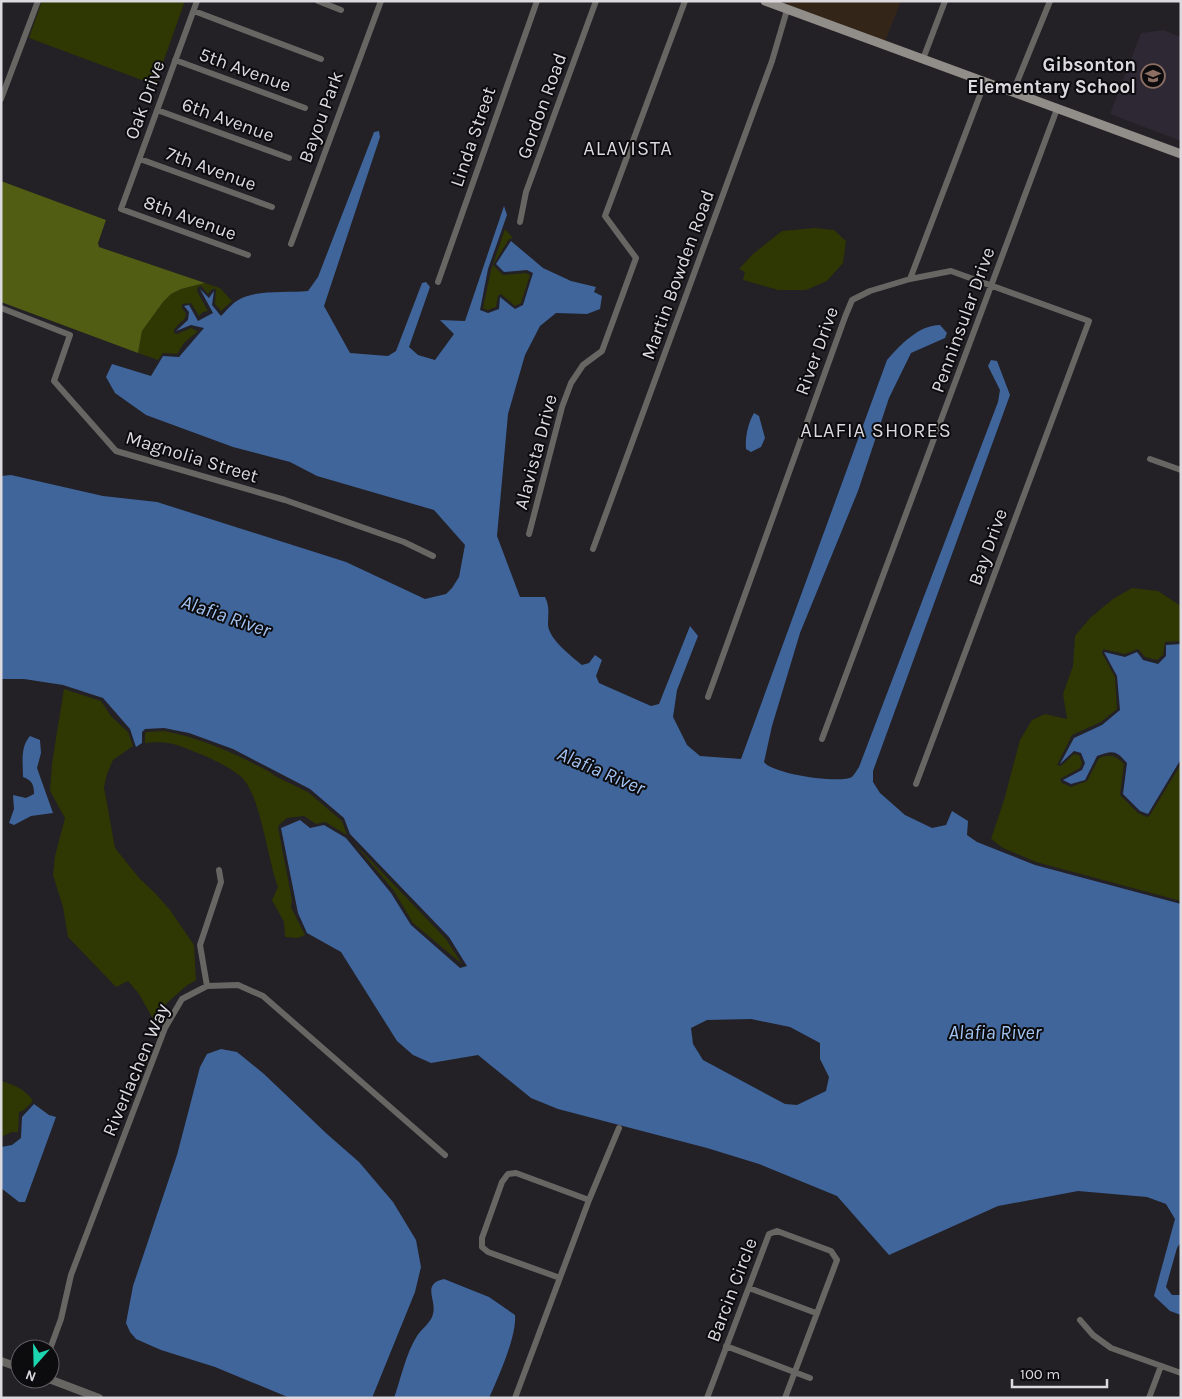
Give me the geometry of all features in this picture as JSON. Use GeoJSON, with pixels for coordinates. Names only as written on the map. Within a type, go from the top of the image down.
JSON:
{"type":"FeatureCollection","features":[{"type":"Feature","properties":{"kind":"main road"},"geometry":{"type":"LineString","coordinates":[[765,1],[1181,154]]}},
{"type":"Feature","properties":{"kind":"street"},"geometry":{"type":"LineString","coordinates":[[1,99],[38,1]]}},
{"type":"Feature","properties":{"kind":"street","name":"Oak Drive"},"geometry":{"type":"LineString","coordinates":[[121,209],[197,1]]}},
{"type":"Feature","properties":{"kind":"street"},"geometry":{"type":"LineString","coordinates":[[318,1],[341,10]]}},
{"type":"Feature","properties":{"kind":"street","name":"Bayou Park"},"geometry":{"type":"LineString","coordinates":[[291,244],[381,1]]}},
{"type":"Feature","properties":{"kind":"street","name":"Linda Street"},"geometry":{"type":"LineString","coordinates":[[438,282],[537,1]]}},
{"type":"Feature","properties":{"kind":"street","name":"Gordon Road"},"geometry":{"type":"LineString","coordinates":[[520,222],[526,192],[596,1]]}},
{"type":"Feature","properties":{"kind":"street","name":"Alavista Drive"},"geometry":{"type":"LineString","coordinates":[[530,534],[562,407],[571,383],[584,365],[602,350],[636,258],[605,216],[685,1]]}},
{"type":"Feature","properties":{"kind":"street"},"geometry":{"type":"LineString","coordinates":[[923,59],[945,1]]}},
{"type":"Feature","properties":{"kind":"street"},"geometry":{"type":"LineString","coordinates":[[1013,92],[1050,1]]}},
{"type":"Feature","properties":{"kind":"street","name":"Martin Bowden Road"},"geometry":{"type":"LineString","coordinates":[[593,549],[772,61],[787,10]]}},
{"type":"Feature","properties":{"kind":"street"},"geometry":{"type":"LineString","coordinates":[[194,11],[321,59]]}},
{"type":"Feature","properties":{"kind":"street","name":"5th Avenue"},"geometry":{"type":"LineString","coordinates":[[175,60],[305,108]]}},
{"type":"Feature","properties":{"kind":"street"},"geometry":{"type":"LineString","coordinates":[[910,279],[985,82]]}},
{"type":"Feature","properties":{"kind":"street","name":"Penninsular Drive"},"geometry":{"type":"LineString","coordinates":[[822,738],[1057,109]]}},
{"type":"Feature","properties":{"kind":"street","name":"6th Avenue"},"geometry":{"type":"LineString","coordinates":[[157,110],[289,158]]}},
{"type":"Feature","properties":{"kind":"street","name":"7th Avenue"},"geometry":{"type":"LineString","coordinates":[[140,159],[272,207]]}},
{"type":"Feature","properties":{"kind":"street","name":"8th Avenue"},"geometry":{"type":"LineString","coordinates":[[121,209],[248,255]]}},
{"type":"Feature","properties":{"kind":"street"},"geometry":{"type":"LineString","coordinates":[[910,279],[951,271],[992,287]]}},
{"type":"Feature","properties":{"kind":"street","name":"River Drive"},"geometry":{"type":"LineString","coordinates":[[708,697],[852,300],[870,291],[910,279]]}},
{"type":"Feature","properties":{"kind":"street","name":"Bay Drive"},"geometry":{"type":"LineString","coordinates":[[916,784],[1089,321],[992,287]]}},
{"type":"Feature","properties":{"kind":"street","name":"Magnolia Street"},"geometry":{"type":"LineString","coordinates":[[1,308],[70,335],[54,381],[116,451],[285,500],[404,542],[433,556]]}},
{"type":"Feature","properties":{"kind":"street"},"geometry":{"type":"LineString","coordinates":[[1150,459],[1181,470]]}},
{"type":"Feature","properties":{"kind":"street"},"geometry":{"type":"LineString","coordinates":[[207,986],[200,945],[220,882],[219,870]]}},
{"type":"Feature","properties":{"kind":"street","name":"Riverlachen Way"},"geometry":{"type":"LineString","coordinates":[[54,1339],[62,1320],[71,1275],[165,1028],[182,999],[207,986],[238,985],[263,996],[445,1155]]}},
{"type":"Feature","properties":{"kind":"street"},"geometry":{"type":"LineString","coordinates":[[515,1398],[589,1200],[619,1128]]}},
{"type":"Feature","properties":{"kind":"street"},"geometry":{"type":"LineString","coordinates":[[560,1278],[488,1252],[482,1247],[482,1238],[502,1182],[508,1174],[516,1173],[589,1200]]}},
{"type":"Feature","properties":{"kind":"street","name":"Barcin Circle"},"geometry":{"type":"LineString","coordinates":[[707,1398],[769,1234],[777,1231],[831,1251],[836,1260],[785,1398]]}},
{"type":"Feature","properties":{"kind":"street"},"geometry":{"type":"LineString","coordinates":[[749,1288],[816,1313]]}},
{"type":"Feature","properties":{"kind":"street"},"geometry":{"type":"LineString","coordinates":[[1080,1320],[1094,1335],[1111,1348],[1181,1374]]}},
{"type":"Feature","properties":{"kind":"street"},"geometry":{"type":"LineString","coordinates":[[726,1346],[810,1378]]}},
{"type":"Feature","properties":{"kind":"street"},"geometry":{"type":"LineString","coordinates":[[1149,1398],[1161,1366]]}},
{"type":"Feature","properties":{"kind":"street"},"geometry":{"type":"LineString","coordinates":[[60,1383],[99,1398]]}},
{"type":"Feature","properties":{"kind":"shaded area"},"geometry":{"type":"Polygon","coordinates":[[[776,1],[901,1],[885,41],[776,1]]]}},
{"type":"Feature","properties":{"kind":"shaded area","name":"Gibsonton Elementary School"},"geometry":{"type":"Polygon","coordinates":[[[1163,30],[1181,37],[1181,141],[1110,114],[1141,33],[1163,30]]]}},
{"type":"Feature","properties":{"kind":"green space"},"geometry":{"type":"Polygon","coordinates":[[[42,1],[185,1],[155,85],[29,38],[42,1]]]}},
{"type":"Feature","properties":{"kind":"green space"},"geometry":{"type":"Polygon","coordinates":[[[1,181],[106,220],[98,243],[99,247],[205,283],[181,289],[171,294],[163,302],[142,331],[138,353],[1,302],[1,181]]]}},
{"type":"Feature","properties":{"kind":"green space"},"geometry":{"type":"Polygon","coordinates":[[[814,228],[834,230],[846,241],[843,263],[827,281],[806,290],[778,290],[743,280],[745,272],[739,269],[753,254],[782,231],[814,228]]]}},
{"type":"Feature","properties":{"kind":"green space"},"geometry":{"type":"Polygon","coordinates":[[[505,229],[513,238],[509,239],[493,265],[503,275],[526,273],[530,275],[521,303],[515,306],[501,294],[498,296],[496,307],[488,310],[483,308],[491,270],[505,229]]]}},
{"type":"Feature","properties":{"kind":"green space"},"geometry":{"type":"Polygon","coordinates":[[[205,283],[220,288],[232,301],[221,311],[215,304],[216,289],[212,289],[208,294],[201,286],[198,287],[197,291],[208,311],[203,312],[199,316],[191,303],[182,304],[182,308],[186,313],[185,318],[174,329],[174,333],[177,334],[191,328],[198,331],[184,343],[177,354],[163,353],[158,360],[138,353],[142,331],[163,302],[171,294],[181,289],[205,283]]]}},
{"type":"Feature","properties":{"kind":"green space"},"geometry":{"type":"Polygon","coordinates":[[[1132,588],[1158,591],[1181,606],[1181,641],[1165,642],[1163,655],[1157,660],[1145,657],[1138,649],[1125,654],[1103,649],[1102,653],[1115,677],[1117,709],[1101,722],[1072,735],[1057,765],[1061,766],[1074,754],[1079,755],[1082,763],[1080,768],[1060,779],[1062,783],[1071,787],[1087,781],[1099,758],[1115,757],[1124,764],[1120,795],[1138,813],[1147,817],[1181,764],[1181,901],[1036,862],[1003,848],[991,839],[1004,800],[1020,740],[1032,720],[1045,714],[1067,719],[1063,694],[1073,666],[1075,636],[1090,618],[1113,599],[1132,588]]]}},
{"type":"Feature","properties":{"kind":"green space"},"geometry":{"type":"Polygon","coordinates":[[[64,689],[101,701],[111,716],[128,732],[133,746],[113,760],[104,787],[115,848],[140,879],[170,910],[194,945],[196,980],[186,986],[166,1004],[157,1026],[139,994],[128,981],[116,987],[68,937],[63,907],[53,875],[55,856],[65,818],[50,791],[52,763],[64,689]]]}},
{"type":"Feature","properties":{"kind":"green space"},"geometry":{"type":"Polygon","coordinates":[[[164,731],[205,742],[257,765],[308,792],[342,821],[347,835],[325,822],[316,824],[304,816],[287,818],[278,827],[292,900],[291,907],[305,935],[298,938],[285,937],[284,922],[272,900],[278,887],[258,811],[247,784],[240,776],[226,766],[186,748],[167,743],[145,743],[146,732],[164,731]]]}},
{"type":"Feature","properties":{"kind":"green space"},"geometry":{"type":"Polygon","coordinates":[[[353,842],[446,939],[462,964],[413,923],[394,891],[353,842]]]}},
{"type":"Feature","properties":{"kind":"green space"},"geometry":{"type":"Polygon","coordinates":[[[1,1081],[27,1093],[33,1101],[24,1110],[19,1112],[18,1132],[12,1132],[1,1137],[1,1081]]]}},
{"type":"Feature","properties":{"kind":"water","name":"Alafia River"},"geometry":{"type":"Polygon","coordinates":[[[379,131],[380,137],[324,306],[350,353],[388,356],[396,351],[422,283],[426,282],[430,287],[409,347],[418,355],[435,360],[454,334],[440,320],[465,321],[504,206],[507,215],[488,269],[480,310],[488,313],[499,309],[500,297],[515,309],[523,305],[533,273],[527,270],[504,272],[496,264],[511,241],[543,268],[571,281],[596,287],[594,292],[602,296],[600,309],[587,314],[556,313],[540,326],[525,355],[508,414],[497,536],[520,597],[545,597],[548,607],[548,625],[552,636],[582,665],[589,663],[595,655],[602,660],[596,676],[599,683],[651,706],[659,704],[690,626],[698,636],[677,690],[673,717],[687,745],[700,756],[741,759],[887,360],[904,342],[917,332],[940,325],[947,333],[945,338],[911,353],[889,398],[858,491],[800,633],[772,726],[764,762],[779,770],[806,777],[845,779],[854,775],[859,767],[998,402],[1000,390],[988,366],[991,360],[997,361],[1010,395],[873,771],[873,782],[880,793],[905,815],[932,828],[946,825],[952,811],[968,821],[967,835],[977,842],[1035,865],[1181,904],[1181,1242],[1177,1248],[1166,1287],[1172,1295],[1181,1295],[1181,1315],[1170,1311],[1154,1296],[1175,1219],[1166,1204],[1147,1197],[1078,1191],[998,1206],[889,1255],[837,1196],[759,1164],[707,1148],[558,1109],[531,1098],[478,1055],[431,1063],[413,1055],[397,1041],[341,952],[307,933],[298,913],[281,828],[300,820],[310,828],[324,825],[346,838],[391,893],[411,925],[460,968],[467,966],[449,937],[350,834],[344,818],[310,789],[233,749],[189,733],[164,728],[145,729],[142,732],[142,743],[136,747],[130,729],[103,698],[63,685],[24,679],[1,679],[1,476],[11,475],[103,496],[157,502],[346,562],[425,599],[446,594],[452,588],[459,577],[465,545],[434,510],[317,476],[290,462],[233,447],[146,415],[115,393],[106,377],[112,364],[151,376],[163,356],[179,357],[204,328],[191,325],[176,331],[188,320],[189,312],[184,306],[189,305],[198,321],[213,313],[200,289],[209,298],[214,291],[212,305],[221,316],[236,302],[249,295],[308,291],[318,277],[374,132],[379,131]],[[751,1019],[707,1020],[691,1028],[693,1044],[703,1060],[785,1104],[797,1105],[826,1091],[829,1077],[820,1059],[820,1043],[790,1027],[751,1019]]]}},
{"type":"Feature","properties":{"kind":"water"},"geometry":{"type":"Polygon","coordinates":[[[754,413],[759,416],[765,438],[761,447],[751,452],[746,449],[746,440],[754,413]]]}},
{"type":"Feature","properties":{"kind":"water"},"geometry":{"type":"Polygon","coordinates":[[[1181,644],[1181,759],[1148,814],[1140,811],[1123,794],[1127,763],[1117,753],[1111,752],[1097,756],[1085,780],[1071,784],[1063,780],[1082,770],[1085,763],[1081,753],[1074,751],[1060,764],[1074,738],[1102,725],[1120,710],[1117,676],[1104,652],[1125,657],[1137,652],[1143,660],[1158,664],[1166,656],[1166,645],[1181,644]]]}},
{"type":"Feature","properties":{"kind":"water"},"geometry":{"type":"Polygon","coordinates":[[[30,736],[40,740],[41,753],[37,768],[53,813],[31,816],[14,825],[9,823],[14,809],[13,795],[26,798],[34,794],[32,783],[23,777],[23,750],[30,736]]]}},
{"type":"Feature","properties":{"kind":"water"},"geometry":{"type":"Polygon","coordinates":[[[221,1049],[237,1052],[264,1074],[359,1162],[393,1202],[416,1240],[421,1267],[415,1292],[372,1398],[290,1398],[215,1367],[161,1350],[136,1339],[126,1323],[133,1286],[177,1155],[200,1067],[207,1054],[221,1049]]]}},
{"type":"Feature","properties":{"kind":"water"},"geometry":{"type":"Polygon","coordinates":[[[34,1104],[49,1115],[56,1117],[25,1202],[19,1202],[1,1188],[1,1147],[12,1145],[21,1138],[22,1117],[34,1104]]]}},
{"type":"Feature","properties":{"kind":"water"},"geometry":{"type":"Polygon","coordinates":[[[444,1279],[489,1297],[515,1315],[510,1345],[497,1380],[489,1398],[394,1398],[413,1343],[432,1317],[434,1309],[431,1289],[437,1281],[444,1279]]]}},
{"type":"Feature","properties":{"kind":"place","name":"Gibsonton Elementary School"},"geometry":{"type":"Point","coordinates":[1153,76]}},
{"type":"Feature","properties":{"kind":"district","name":"ALAVISTA"},"geometry":{"type":"Point","coordinates":[628,148]}},
{"type":"Feature","properties":{"kind":"district","name":"ALAFIA SHORES"},"geometry":{"type":"Point","coordinates":[876,430]}}]}
